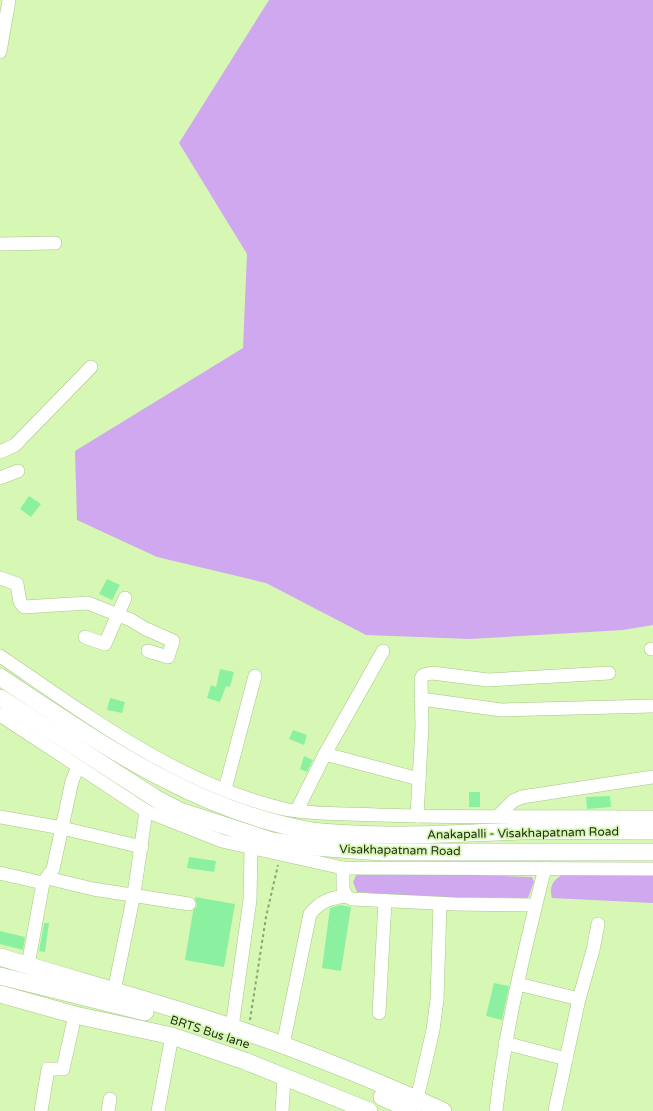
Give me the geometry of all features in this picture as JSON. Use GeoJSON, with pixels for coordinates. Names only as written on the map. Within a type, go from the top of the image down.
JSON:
{"type":"FeatureCollection","features":[{"type":"Feature","properties":{"kind":"main road","name":"Anakapalli - Visakhapatnam Road"},"geometry":{"type":"LineString","coordinates":[[0,677],[111,750],[167,773],[235,811],[273,823],[314,831],[385,836],[448,835],[522,831],[653,831]]}},
{"type":"Feature","properties":{"kind":"main road","name":"Visakhapatnam Road"},"geometry":{"type":"LineString","coordinates":[[0,698],[151,805],[180,811],[272,841],[314,847],[382,852],[653,852]]}},
{"type":"Feature","properties":{"kind":"main road"},"geometry":{"type":"LineString","coordinates":[[0,957],[114,991],[283,1045],[333,1064],[415,1105],[443,1111]]}},
{"type":"Feature","properties":{"kind":"main road","name":"BRTS Bus lane"},"geometry":{"type":"LineString","coordinates":[[0,976],[134,1008],[204,1029],[415,1105]]}},
{"type":"Feature","properties":{"kind":"main road"},"geometry":{"type":"LineString","coordinates":[[0,994],[75,1015],[172,1036],[245,1061],[369,1111]]}},
{"type":"Feature","properties":{"kind":"street"},"geometry":{"type":"LineString","coordinates":[[0,52],[9,0]]}},
{"type":"Feature","properties":{"kind":"street"},"geometry":{"type":"LineString","coordinates":[[0,244],[55,243]]}},
{"type":"Feature","properties":{"kind":"street"},"geometry":{"type":"LineString","coordinates":[[0,452],[15,445],[91,367]]}},
{"type":"Feature","properties":{"kind":"street"},"geometry":{"type":"LineString","coordinates":[[0,478],[18,471]]}},
{"type":"Feature","properties":{"kind":"street"},"geometry":{"type":"LineString","coordinates":[[0,578],[17,584],[20,602],[24,607],[83,602],[118,615],[174,641],[168,657],[148,651]]}},
{"type":"Feature","properties":{"kind":"street"},"geometry":{"type":"LineString","coordinates":[[85,637],[105,644],[125,598]]}},
{"type":"Feature","properties":{"kind":"street"},"geometry":{"type":"LineString","coordinates":[[298,810],[325,754],[384,651]]}},
{"type":"Feature","properties":{"kind":"street"},"geometry":{"type":"LineString","coordinates":[[0,656],[104,725],[167,773],[225,789],[285,809],[417,816],[653,817]]}},
{"type":"Feature","properties":{"kind":"street"},"geometry":{"type":"LineString","coordinates":[[417,816],[421,679],[423,675],[427,673],[488,680],[609,672]]}},
{"type":"Feature","properties":{"kind":"street"},"geometry":{"type":"LineString","coordinates":[[225,789],[255,676]]}},
{"type":"Feature","properties":{"kind":"street"},"geometry":{"type":"LineString","coordinates":[[421,700],[501,710],[653,706]]}},
{"type":"Feature","properties":{"kind":"street"},"geometry":{"type":"LineString","coordinates":[[0,715],[78,767],[222,841],[251,848],[343,868],[653,869]]}},
{"type":"Feature","properties":{"kind":"street"},"geometry":{"type":"LineString","coordinates":[[325,754],[419,779]]}},
{"type":"Feature","properties":{"kind":"street"},"geometry":{"type":"LineString","coordinates":[[28,965],[45,881],[53,869],[72,781],[78,767]]}},
{"type":"Feature","properties":{"kind":"street"},"geometry":{"type":"LineString","coordinates":[[498,816],[512,801],[522,797],[653,777]]}},
{"type":"Feature","properties":{"kind":"street"},"geometry":{"type":"LineString","coordinates":[[114,991],[134,897],[142,847],[151,805]]}},
{"type":"Feature","properties":{"kind":"street"},"geometry":{"type":"LineString","coordinates":[[0,817],[62,828],[142,847]]}},
{"type":"Feature","properties":{"kind":"street"},"geometry":{"type":"LineString","coordinates":[[239,1030],[250,900],[251,848]]}},
{"type":"Feature","properties":{"kind":"street"},"geometry":{"type":"LineString","coordinates":[[343,868],[343,888],[346,896]]}},
{"type":"Feature","properties":{"kind":"street"},"geometry":{"type":"LineString","coordinates":[[496,1111],[505,1043],[535,905],[545,868]]}},
{"type":"Feature","properties":{"kind":"street"},"geometry":{"type":"LineString","coordinates":[[0,873],[134,897],[189,904]]}},
{"type":"Feature","properties":{"kind":"street"},"geometry":{"type":"LineString","coordinates":[[283,1045],[310,914],[316,906],[328,899],[346,896],[361,900],[385,902],[535,905]]}},
{"type":"Feature","properties":{"kind":"street"},"geometry":{"type":"LineString","coordinates":[[379,1013],[385,902]]}},
{"type":"Feature","properties":{"kind":"street"},"geometry":{"type":"LineString","coordinates":[[415,1105],[433,1030],[436,1007],[440,904]]}},
{"type":"Feature","properties":{"kind":"street"},"geometry":{"type":"LineString","coordinates":[[555,1110],[579,999],[593,950],[598,924]]}},
{"type":"Feature","properties":{"kind":"street"},"geometry":{"type":"LineString","coordinates":[[518,984],[579,999]]}},
{"type":"Feature","properties":{"kind":"street"},"geometry":{"type":"LineString","coordinates":[[41,1111],[48,1069],[63,1069],[75,1015]]}},
{"type":"Feature","properties":{"kind":"street"},"geometry":{"type":"LineString","coordinates":[[158,1111],[172,1036]]}},
{"type":"Feature","properties":{"kind":"street"},"geometry":{"type":"LineString","coordinates":[[505,1043],[566,1058]]}},
{"type":"Feature","properties":{"kind":"street"},"geometry":{"type":"LineString","coordinates":[[282,1111],[284,1076]]}},
{"type":"Feature","properties":{"kind":"path"},"geometry":{"type":"LineString","coordinates":[[239,1030],[258,975],[266,917],[278,862]]}},
{"type":"Feature","properties":{"kind":"shaded area"},"geometry":{"type":"Polygon","coordinates":[[[269,0],[653,0],[653,625],[623,630],[470,639],[366,635],[266,583],[157,557],[77,520],[75,451],[243,348],[247,254],[179,143],[269,0]]]}},
{"type":"Feature","properties":{"kind":"shaded area"},"geometry":{"type":"Polygon","coordinates":[[[358,871],[532,877],[534,882],[528,898],[428,897],[357,892],[353,882],[358,871]]]}},
{"type":"Feature","properties":{"kind":"shaded area"},"geometry":{"type":"Polygon","coordinates":[[[562,875],[653,875],[653,903],[552,898],[551,887],[562,875]]]}},
{"type":"Feature","properties":{"kind":"building"},"geometry":{"type":"Polygon","coordinates":[[[29,496],[41,504],[31,517],[20,509],[29,496]]]}},
{"type":"Feature","properties":{"kind":"building"},"geometry":{"type":"Polygon","coordinates":[[[107,579],[120,585],[112,600],[99,594],[107,579]]]}},
{"type":"Feature","properties":{"kind":"building"},"geometry":{"type":"Polygon","coordinates":[[[220,669],[234,672],[230,687],[226,686],[220,702],[207,698],[211,685],[216,687],[220,669]]]}},
{"type":"Feature","properties":{"kind":"building"},"geometry":{"type":"Polygon","coordinates":[[[110,698],[125,702],[122,713],[107,710],[110,698]]]}},
{"type":"Feature","properties":{"kind":"building"},"geometry":{"type":"Polygon","coordinates":[[[293,730],[307,735],[304,745],[289,739],[293,730]]]}},
{"type":"Feature","properties":{"kind":"building"},"geometry":{"type":"Polygon","coordinates":[[[304,756],[313,760],[307,772],[300,769],[304,756]]]}},
{"type":"Feature","properties":{"kind":"building"},"geometry":{"type":"Polygon","coordinates":[[[469,792],[480,792],[480,807],[469,807],[469,792]]]}},
{"type":"Feature","properties":{"kind":"building"},"geometry":{"type":"Polygon","coordinates":[[[610,796],[611,807],[587,809],[586,797],[610,796]]]}},
{"type":"Feature","properties":{"kind":"building"},"geometry":{"type":"Polygon","coordinates":[[[189,857],[216,861],[214,872],[187,868],[189,857]]]}},
{"type":"Feature","properties":{"kind":"building"},"geometry":{"type":"Polygon","coordinates":[[[195,897],[235,904],[224,967],[185,960],[193,911],[197,906],[195,897]]]}},
{"type":"Feature","properties":{"kind":"building"},"geometry":{"type":"Polygon","coordinates":[[[340,905],[351,907],[341,971],[322,968],[330,908],[340,905]]]}},
{"type":"Feature","properties":{"kind":"building"},"geometry":{"type":"Polygon","coordinates":[[[44,923],[49,923],[45,952],[39,951],[44,923]]]}},
{"type":"Feature","properties":{"kind":"building"},"geometry":{"type":"Polygon","coordinates":[[[0,931],[25,937],[23,950],[0,944],[0,931]]]}},
{"type":"Feature","properties":{"kind":"building"},"geometry":{"type":"Polygon","coordinates":[[[494,983],[509,986],[502,1020],[486,1016],[494,983]]]}}]}
